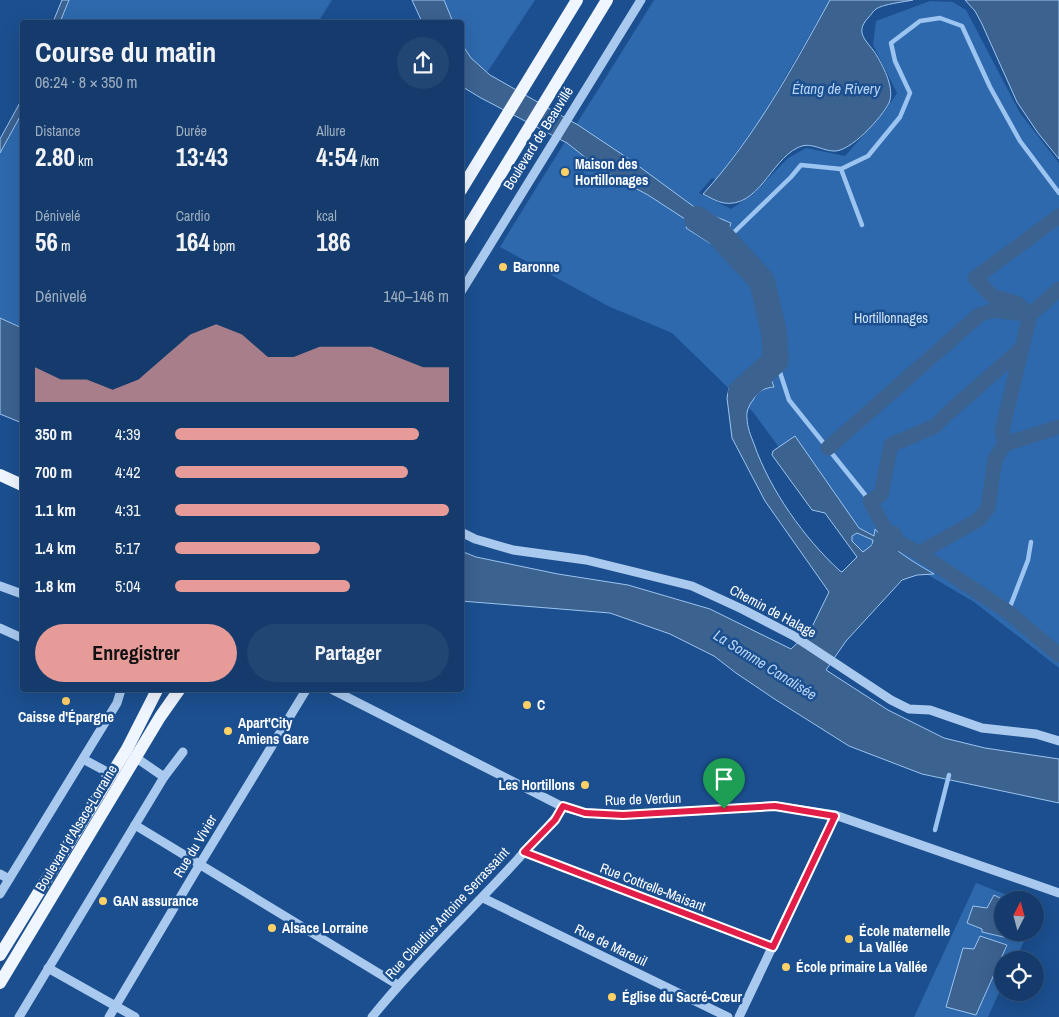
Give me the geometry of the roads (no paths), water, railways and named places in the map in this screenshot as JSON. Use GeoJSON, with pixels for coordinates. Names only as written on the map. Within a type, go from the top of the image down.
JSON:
{"type":"FeatureCollection","features":[{"type":"Feature","properties":{"kind":"main road"},"geometry":{"type":"LineString","coordinates":[[464,185],[577,0]]}},
{"type":"Feature","properties":{"kind":"main road","name":"Boulevard de Beauvillé"},"geometry":{"type":"LineString","coordinates":[[464,234],[607,0]]}},
{"type":"Feature","properties":{"kind":"main road"},"geometry":{"type":"LineString","coordinates":[[0,475],[20,484]]}},
{"type":"Feature","properties":{"kind":"main road","name":"Boulevard d'Alsace-Lorraine"},"geometry":{"type":"LineString","coordinates":[[0,955],[127,749],[157,692]]}},
{"type":"Feature","properties":{"kind":"main road","name":"Boulevard d'Alsace-Lorraine"},"geometry":{"type":"LineString","coordinates":[[0,983],[135,757],[178,692]]}},
{"type":"Feature","properties":{"kind":"street","name":"Boulevard de Beauvillé"},"geometry":{"type":"LineString","coordinates":[[464,287],[641,0]]}},
{"type":"Feature","properties":{"kind":"street","name":"Chemin de Halage"},"geometry":{"type":"LineString","coordinates":[[464,534],[475,539],[513,550],[586,560],[692,586],[794,636],[891,700],[909,709],[930,710],[982,728],[1036,734],[1059,741]]}},
{"type":"Feature","properties":{"kind":"street"},"geometry":{"type":"LineString","coordinates":[[0,586],[20,593]]}},
{"type":"Feature","properties":{"kind":"street"},"geometry":{"type":"LineString","coordinates":[[0,628],[20,637]]}},
{"type":"Feature","properties":{"kind":"street"},"geometry":{"type":"LineString","coordinates":[[0,894],[83,759],[116,703],[120,692]]}},
{"type":"Feature","properties":{"kind":"street","name":"Rue du Vivier"},"geometry":{"type":"LineString","coordinates":[[109,1017],[305,692]]}},
{"type":"Feature","properties":{"kind":"street","name":"Rue de Verdun"},"geometry":{"type":"LineString","coordinates":[[337,692],[563,806],[585,813],[623,815],[775,806],[835,816],[1059,893]]}},
{"type":"Feature","properties":{"kind":"street"},"geometry":{"type":"LineString","coordinates":[[19,1017],[164,777],[184,752]]}},
{"type":"Feature","properties":{"kind":"street"},"geometry":{"type":"LineString","coordinates":[[135,757],[164,777]]}},
{"type":"Feature","properties":{"kind":"street"},"geometry":{"type":"LineString","coordinates":[[83,759],[111,774]]}},
{"type":"Feature","properties":{"kind":"street","name":"Rue Claudius Antoine Serrassaint"},"geometry":{"type":"LineString","coordinates":[[372,1017],[398,985],[483,898],[555,820],[563,806]]}},
{"type":"Feature","properties":{"kind":"street"},"geometry":{"type":"LineString","coordinates":[[739,1017],[835,816]]}},
{"type":"Feature","properties":{"kind":"street"},"geometry":{"type":"LineString","coordinates":[[136,825],[398,985]]}},
{"type":"Feature","properties":{"kind":"street","name":"Rue Cottrelle-Maisant"},"geometry":{"type":"LineString","coordinates":[[524,852],[773,947]]}},
{"type":"Feature","properties":{"kind":"street"},"geometry":{"type":"LineString","coordinates":[[0,874],[9,879]]}},
{"type":"Feature","properties":{"kind":"street","name":"Rue de Mareuil"},"geometry":{"type":"LineString","coordinates":[[483,898],[728,1017]]}},
{"type":"Feature","properties":{"kind":"street"},"geometry":{"type":"LineString","coordinates":[[48,968],[136,1017]]}},
{"type":"Feature","properties":{"kind":"water"},"geometry":{"type":"Polygon","coordinates":[[[62,0],[69,0],[61,20],[54,20],[62,0]]]}},
{"type":"Feature","properties":{"kind":"water"},"geometry":{"type":"Polygon","coordinates":[[[412,0],[444,0],[452,20],[421,20],[412,0]]]}},
{"type":"Feature","properties":{"kind":"water","name":"Étang de Rivery"},"geometry":{"type":"Polygon","coordinates":[[[830,0],[913,0],[879,7],[873,12],[862,29],[864,38],[883,66],[888,79],[891,91],[889,103],[873,125],[848,146],[833,151],[806,145],[797,148],[779,163],[755,191],[736,203],[716,201],[703,194],[740,149],[772,101],[830,0]]]}},
{"type":"Feature","properties":{"kind":"water"},"geometry":{"type":"Polygon","coordinates":[[[965,0],[1059,0],[1059,159],[1017,102],[982,24],[975,11],[965,0]]]}},
{"type":"Feature","properties":{"kind":"water"},"geometry":{"type":"Polygon","coordinates":[[[464,48],[471,58],[490,75],[578,125],[629,159],[697,209],[731,223],[725,241],[724,252],[686,228],[688,221],[648,195],[600,169],[567,143],[464,88],[464,48]]]}},
{"type":"Feature","properties":{"kind":"water"},"geometry":{"type":"Polygon","coordinates":[[[20,103],[20,117],[0,153],[0,139],[20,103]]]}},
{"type":"Feature","properties":{"kind":"water"},"geometry":{"type":"Polygon","coordinates":[[[0,318],[20,327],[20,422],[0,414],[0,318]]]}},
{"type":"Feature","properties":{"kind":"water","name":"La Somme Canalisée"},"geometry":{"type":"Polygon","coordinates":[[[763,357],[774,387],[759,392],[750,404],[747,411],[749,431],[769,479],[779,496],[814,544],[840,571],[842,572],[857,557],[825,513],[812,510],[772,455],[773,451],[795,436],[859,528],[874,536],[875,529],[895,549],[934,574],[917,575],[902,580],[846,641],[826,670],[888,710],[944,738],[985,748],[1059,759],[1059,803],[922,774],[849,746],[776,700],[714,656],[670,634],[610,613],[464,601],[464,552],[476,557],[558,574],[628,585],[710,609],[791,649],[810,631],[829,592],[765,501],[732,438],[727,398],[729,388],[758,366],[763,357]],[[857,533],[852,536],[852,541],[863,552],[872,545],[873,540],[857,533]]]}},
{"type":"Feature","properties":{"kind":"water"},"geometry":{"type":"Polygon","coordinates":[[[994,895],[994,935],[982,932],[982,929],[967,923],[973,906],[987,908],[994,895]]]}},
{"type":"Feature","properties":{"kind":"water"},"geometry":{"type":"Polygon","coordinates":[[[980,936],[1007,945],[1004,951],[994,951],[994,974],[976,1015],[946,1007],[963,948],[974,949],[980,936]]]}},
{"type":"Feature","properties":{"kind":"waterway"},"geometry":{"type":"LineString","coordinates":[[725,241],[801,165],[841,169],[868,156],[900,117],[910,93],[895,61],[891,43],[920,21],[940,18],[962,26],[990,87],[1020,141],[1059,193]]}},
{"type":"Feature","properties":{"kind":"waterway"},"geometry":{"type":"LineString","coordinates":[[841,169],[862,225]]}},
{"type":"Feature","properties":{"kind":"waterway"},"geometry":{"type":"LineString","coordinates":[[1005,444],[1002,431],[1030,315],[1017,303],[992,296],[975,278],[1059,216]]}},
{"type":"Feature","properties":{"kind":"waterway"},"geometry":{"type":"LineString","coordinates":[[697,219],[718,233],[762,281],[774,332],[776,360],[741,392]]}},
{"type":"Feature","properties":{"kind":"waterway"},"geometry":{"type":"LineString","coordinates":[[828,448],[979,315],[994,310],[1030,315],[1059,289]]}},
{"type":"Feature","properties":{"kind":"waterway"},"geometry":{"type":"LineString","coordinates":[[1022,348],[935,426],[891,445],[881,495],[870,501],[890,538],[919,553],[978,520],[988,508],[995,459],[1005,444],[1059,427]]}},
{"type":"Feature","properties":{"kind":"waterway"},"geometry":{"type":"LineString","coordinates":[[776,360],[789,400],[870,501]]}},
{"type":"Feature","properties":{"kind":"waterway"},"geometry":{"type":"LineString","coordinates":[[869,574],[875,568],[890,538]]}},
{"type":"Feature","properties":{"kind":"waterway"},"geometry":{"type":"LineString","coordinates":[[1008,612],[1028,560],[1031,542]]}},
{"type":"Feature","properties":{"kind":"waterway"},"geometry":{"type":"LineString","coordinates":[[919,553],[1008,612],[1059,655]]}},
{"type":"Feature","properties":{"kind":"waterway"},"geometry":{"type":"LineString","coordinates":[[935,830],[949,775]]}},
{"type":"Feature","properties":{"kind":"place","name":"Maison des Hortillonages"},"geometry":{"type":"Point","coordinates":[565,172]}},
{"type":"Feature","properties":{"kind":"place","name":"Baronne"},"geometry":{"type":"Point","coordinates":[503,267]}},
{"type":"Feature","properties":{"kind":"place","name":"Caisse d'Épargne"},"geometry":{"type":"Point","coordinates":[66,701]}},
{"type":"Feature","properties":{"kind":"place","name":"C"},"geometry":{"type":"Point","coordinates":[527,705]}},
{"type":"Feature","properties":{"kind":"place","name":"Apart'City Amiens Gare"},"geometry":{"type":"Point","coordinates":[228,731]}},
{"type":"Feature","properties":{"kind":"place","name":"Les Hortillons"},"geometry":{"type":"Point","coordinates":[585,785]}},
{"type":"Feature","properties":{"kind":"place","name":"GAN assurance"},"geometry":{"type":"Point","coordinates":[103,901]}},
{"type":"Feature","properties":{"kind":"place","name":"Alsace Lorraine"},"geometry":{"type":"Point","coordinates":[272,928]}},
{"type":"Feature","properties":{"kind":"place","name":"École maternelle La Vallée"},"geometry":{"type":"Point","coordinates":[849,939]}},
{"type":"Feature","properties":{"kind":"place","name":"École primaire La Vallée"},"geometry":{"type":"Point","coordinates":[786,967]}},
{"type":"Feature","properties":{"kind":"place","name":"Église du Sacré-Cœur"},"geometry":{"type":"Point","coordinates":[612,997]}},
{"type":"Feature","properties":{"kind":"park label","name":"Hortillonnages"},"geometry":{"type":"Point","coordinates":[891,318]}}]}
